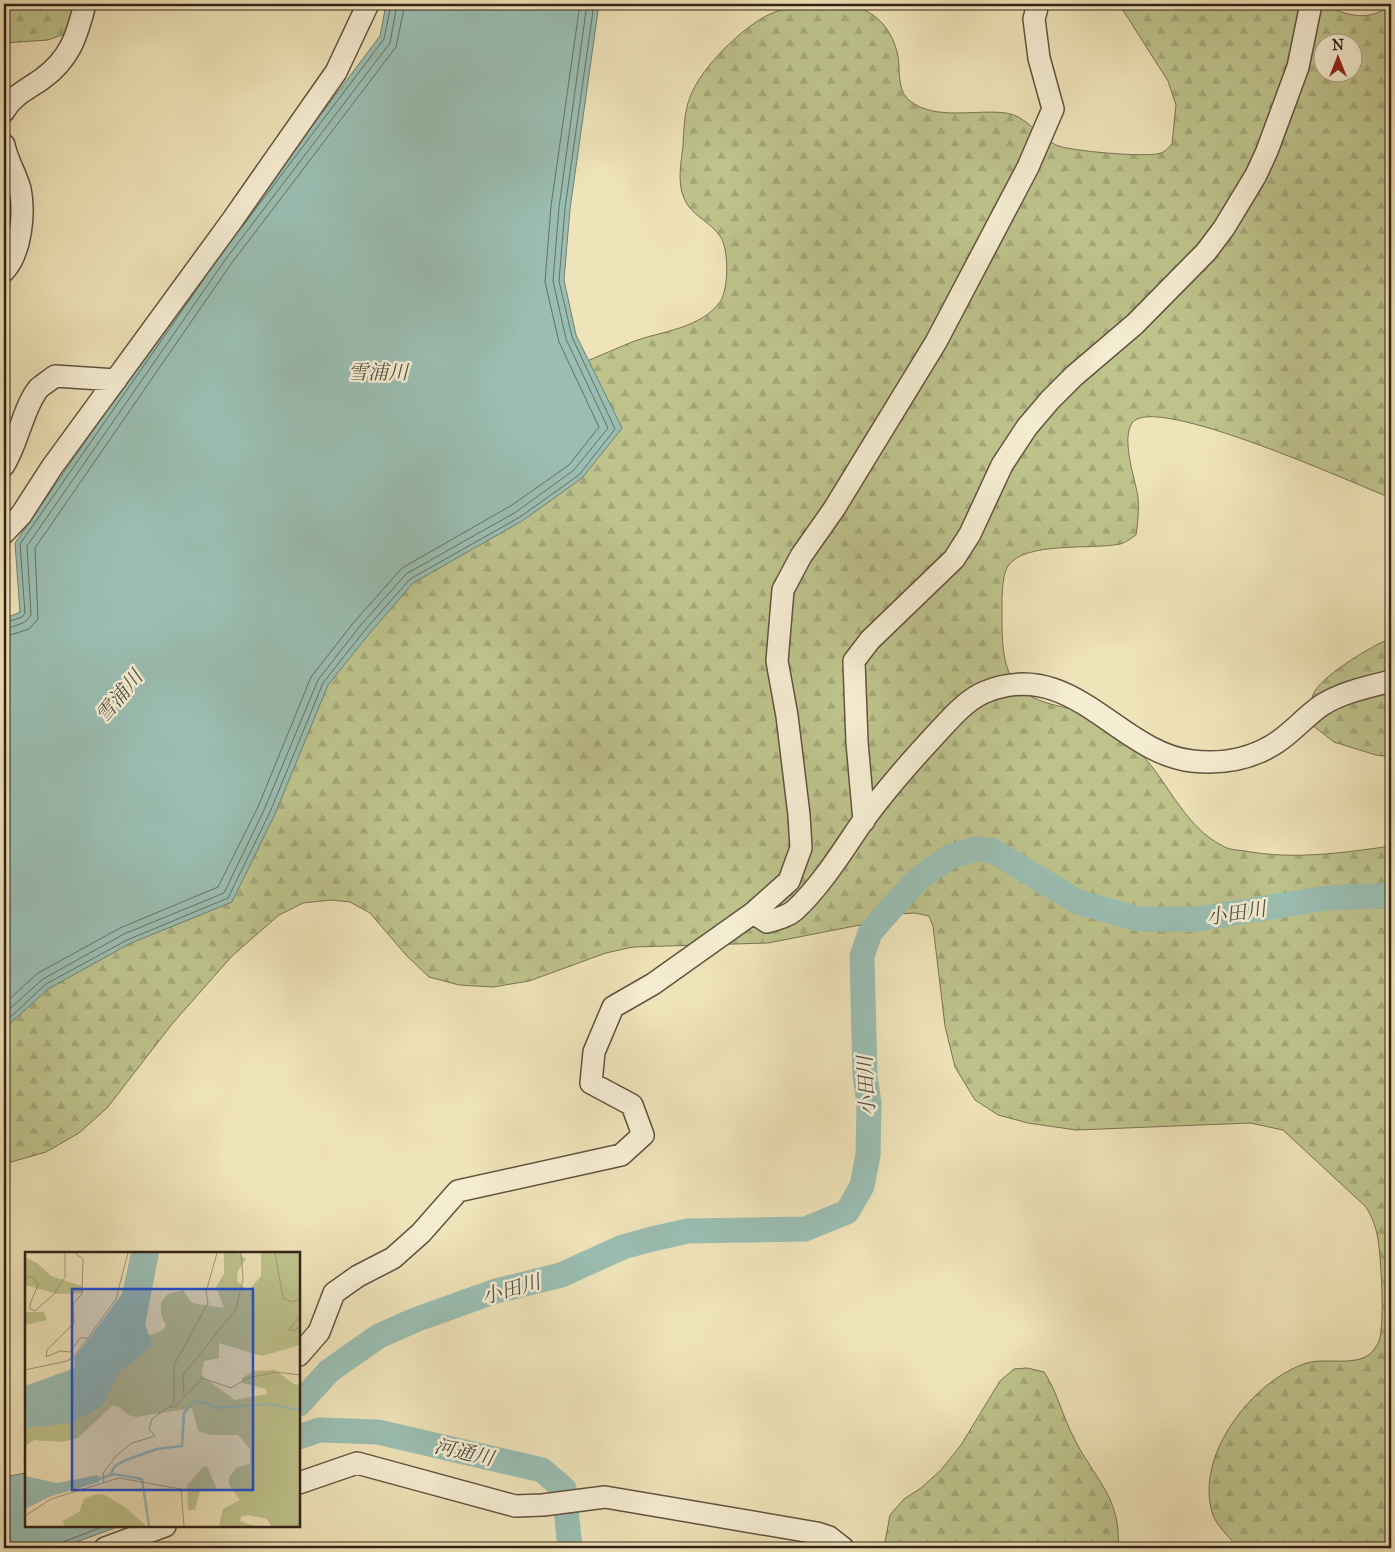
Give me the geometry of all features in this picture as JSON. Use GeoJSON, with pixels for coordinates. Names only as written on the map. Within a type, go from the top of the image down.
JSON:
{"type":"FeatureCollection","features":[{"type":"Feature","properties":{"kind":"street"},"geometry":{"type":"LineString","coordinates":[[4,111],[9,102],[44,78],[62,60],[77,37],[85,4]]}},
{"type":"Feature","properties":{"kind":"street"},"geometry":{"type":"LineString","coordinates":[[4,533],[21,515],[52,467],[231,222],[336,72],[368,4]]}},
{"type":"Feature","properties":{"kind":"street"},"geometry":{"type":"LineString","coordinates":[[300,1354],[319,1332],[334,1293],[358,1276],[392,1258],[421,1232],[458,1191],[621,1155],[643,1135],[632,1106],[591,1083],[594,1052],[613,1008],[654,984],[753,913],[789,881],[801,848],[787,716],[777,660],[783,590],[801,556],[834,509],[936,342],[1028,167],[1052,109],[1039,58],[1034,19],[1038,4]]}},
{"type":"Feature","properties":{"kind":"street"},"geometry":{"type":"LineString","coordinates":[[864,821],[857,742],[854,661],[870,640],[954,558],[970,534],[1002,465],[1028,427],[1050,400],[1074,376],[1135,324],[1206,252],[1224,228],[1256,175],[1267,151],[1298,67],[1311,4]]}},
{"type":"Feature","properties":{"kind":"street"},"geometry":{"type":"LineString","coordinates":[[4,145],[20,190],[21,234],[10,264],[4,271]]}},
{"type":"Feature","properties":{"kind":"street"},"geometry":{"type":"LineString","coordinates":[[4,464],[13,451],[33,398],[40,388],[55,376],[116,380]]}},
{"type":"Feature","properties":{"kind":"street"},"geometry":{"type":"LineString","coordinates":[[753,913],[767,922],[788,915],[796,909],[834,862],[900,773],[958,710],[982,693],[1005,685],[1039,685],[1067,696],[1110,720],[1150,748],[1170,756],[1191,761],[1228,762],[1271,746],[1323,705],[1358,689],[1391,681]]}},
{"type":"Feature","properties":{"kind":"street"},"geometry":{"type":"LineString","coordinates":[[300,1483],[357,1464],[515,1506],[543,1505],[606,1496],[817,1533],[829,1537],[843,1548]]}},
{"type":"Feature","properties":{"kind":"street"},"geometry":{"type":"LineString","coordinates":[[105,1548],[161,1527]]}},
{"type":"Feature","properties":{"kind":"green space"},"geometry":{"type":"Polygon","coordinates":[[[4,4],[87,4],[78,29],[48,40],[4,43],[4,4]]]}},
{"type":"Feature","properties":{"kind":"green space"},"geometry":{"type":"Polygon","coordinates":[[[1119,4],[1325,4],[1342,12],[1359,16],[1384,10],[1391,4],[1391,498],[1257,444],[1177,420],[1148,417],[1132,423],[1128,439],[1128,449],[1138,497],[1136,535],[1120,544],[1043,550],[1017,558],[1008,566],[1006,571],[1003,583],[1002,606],[1005,658],[1009,673],[1020,689],[1039,700],[1093,717],[1119,734],[1145,758],[1196,826],[1223,846],[1234,850],[1263,854],[1300,855],[1336,853],[1391,846],[1391,1548],[1238,1548],[1215,1519],[1209,1492],[1212,1469],[1220,1445],[1232,1423],[1248,1403],[1267,1386],[1287,1372],[1307,1363],[1315,1361],[1351,1361],[1367,1356],[1378,1343],[1382,1321],[1380,1261],[1376,1230],[1366,1207],[1283,1130],[1250,1123],[1076,1130],[1028,1123],[998,1115],[975,1100],[955,1067],[945,1026],[933,926],[929,916],[915,913],[896,914],[865,924],[768,943],[633,947],[606,953],[529,981],[493,987],[459,985],[429,977],[406,955],[370,913],[350,902],[331,900],[303,903],[279,915],[232,956],[172,1024],[107,1108],[79,1133],[46,1152],[4,1164],[4,913],[587,361],[643,338],[691,324],[712,311],[720,302],[725,288],[727,269],[723,242],[716,231],[687,204],[681,186],[681,166],[688,103],[695,86],[703,74],[735,39],[759,20],[770,14],[799,6],[845,5],[865,10],[881,21],[892,37],[896,47],[902,90],[910,101],[920,107],[944,113],[1006,113],[1020,118],[1056,145],[1091,151],[1141,155],[1161,153],[1172,144],[1176,105],[1168,81],[1119,4]]]}},
{"type":"Feature","properties":{"kind":"green space"},"geometry":{"type":"Polygon","coordinates":[[[1391,638],[1391,757],[1376,755],[1334,742],[1312,725],[1310,708],[1311,699],[1315,691],[1329,676],[1373,647],[1391,638]]]}},
{"type":"Feature","properties":{"kind":"green space"},"geometry":{"type":"Polygon","coordinates":[[[1027,1368],[1044,1372],[1073,1436],[1111,1501],[1118,1530],[1118,1548],[884,1548],[890,1515],[904,1499],[921,1488],[941,1470],[961,1445],[1000,1381],[1014,1369],[1027,1368]]]}},
{"type":"Feature","properties":{"kind":"water","name":"雪浦川"},"geometry":{"type":"Polygon","coordinates":[[[386,4],[599,4],[570,209],[564,280],[576,335],[622,428],[582,478],[522,521],[413,583],[369,634],[328,685],[275,814],[232,902],[129,944],[48,989],[4,1029],[4,619],[20,612],[15,543],[216,253],[380,36],[386,4]]]}},
{"type":"Feature","properties":{"kind":"water"},"geometry":{"type":"Polygon","coordinates":[[[25,1473],[25,1527],[117,1527],[60,1548],[4,1548],[4,1477],[25,1473]]]}},
{"type":"Feature","properties":{"kind":"waterway","name":"小田川"},"geometry":{"type":"LineString","coordinates":[[300,1403],[329,1371],[379,1336],[415,1320],[496,1291],[561,1275],[623,1247],[652,1239],[688,1231],[805,1229],[847,1212],[862,1186],[868,1155],[869,1103],[865,1076],[862,956],[870,933],[880,921],[918,879],[949,857],[975,849],[993,851],[1078,902],[1138,919],[1198,919],[1327,898],[1391,895]]}},
{"type":"Feature","properties":{"kind":"waterway","name":"河通川"},"geometry":{"type":"LineString","coordinates":[[300,1437],[319,1430],[378,1432],[542,1470],[564,1489],[570,1548]]}}]}
